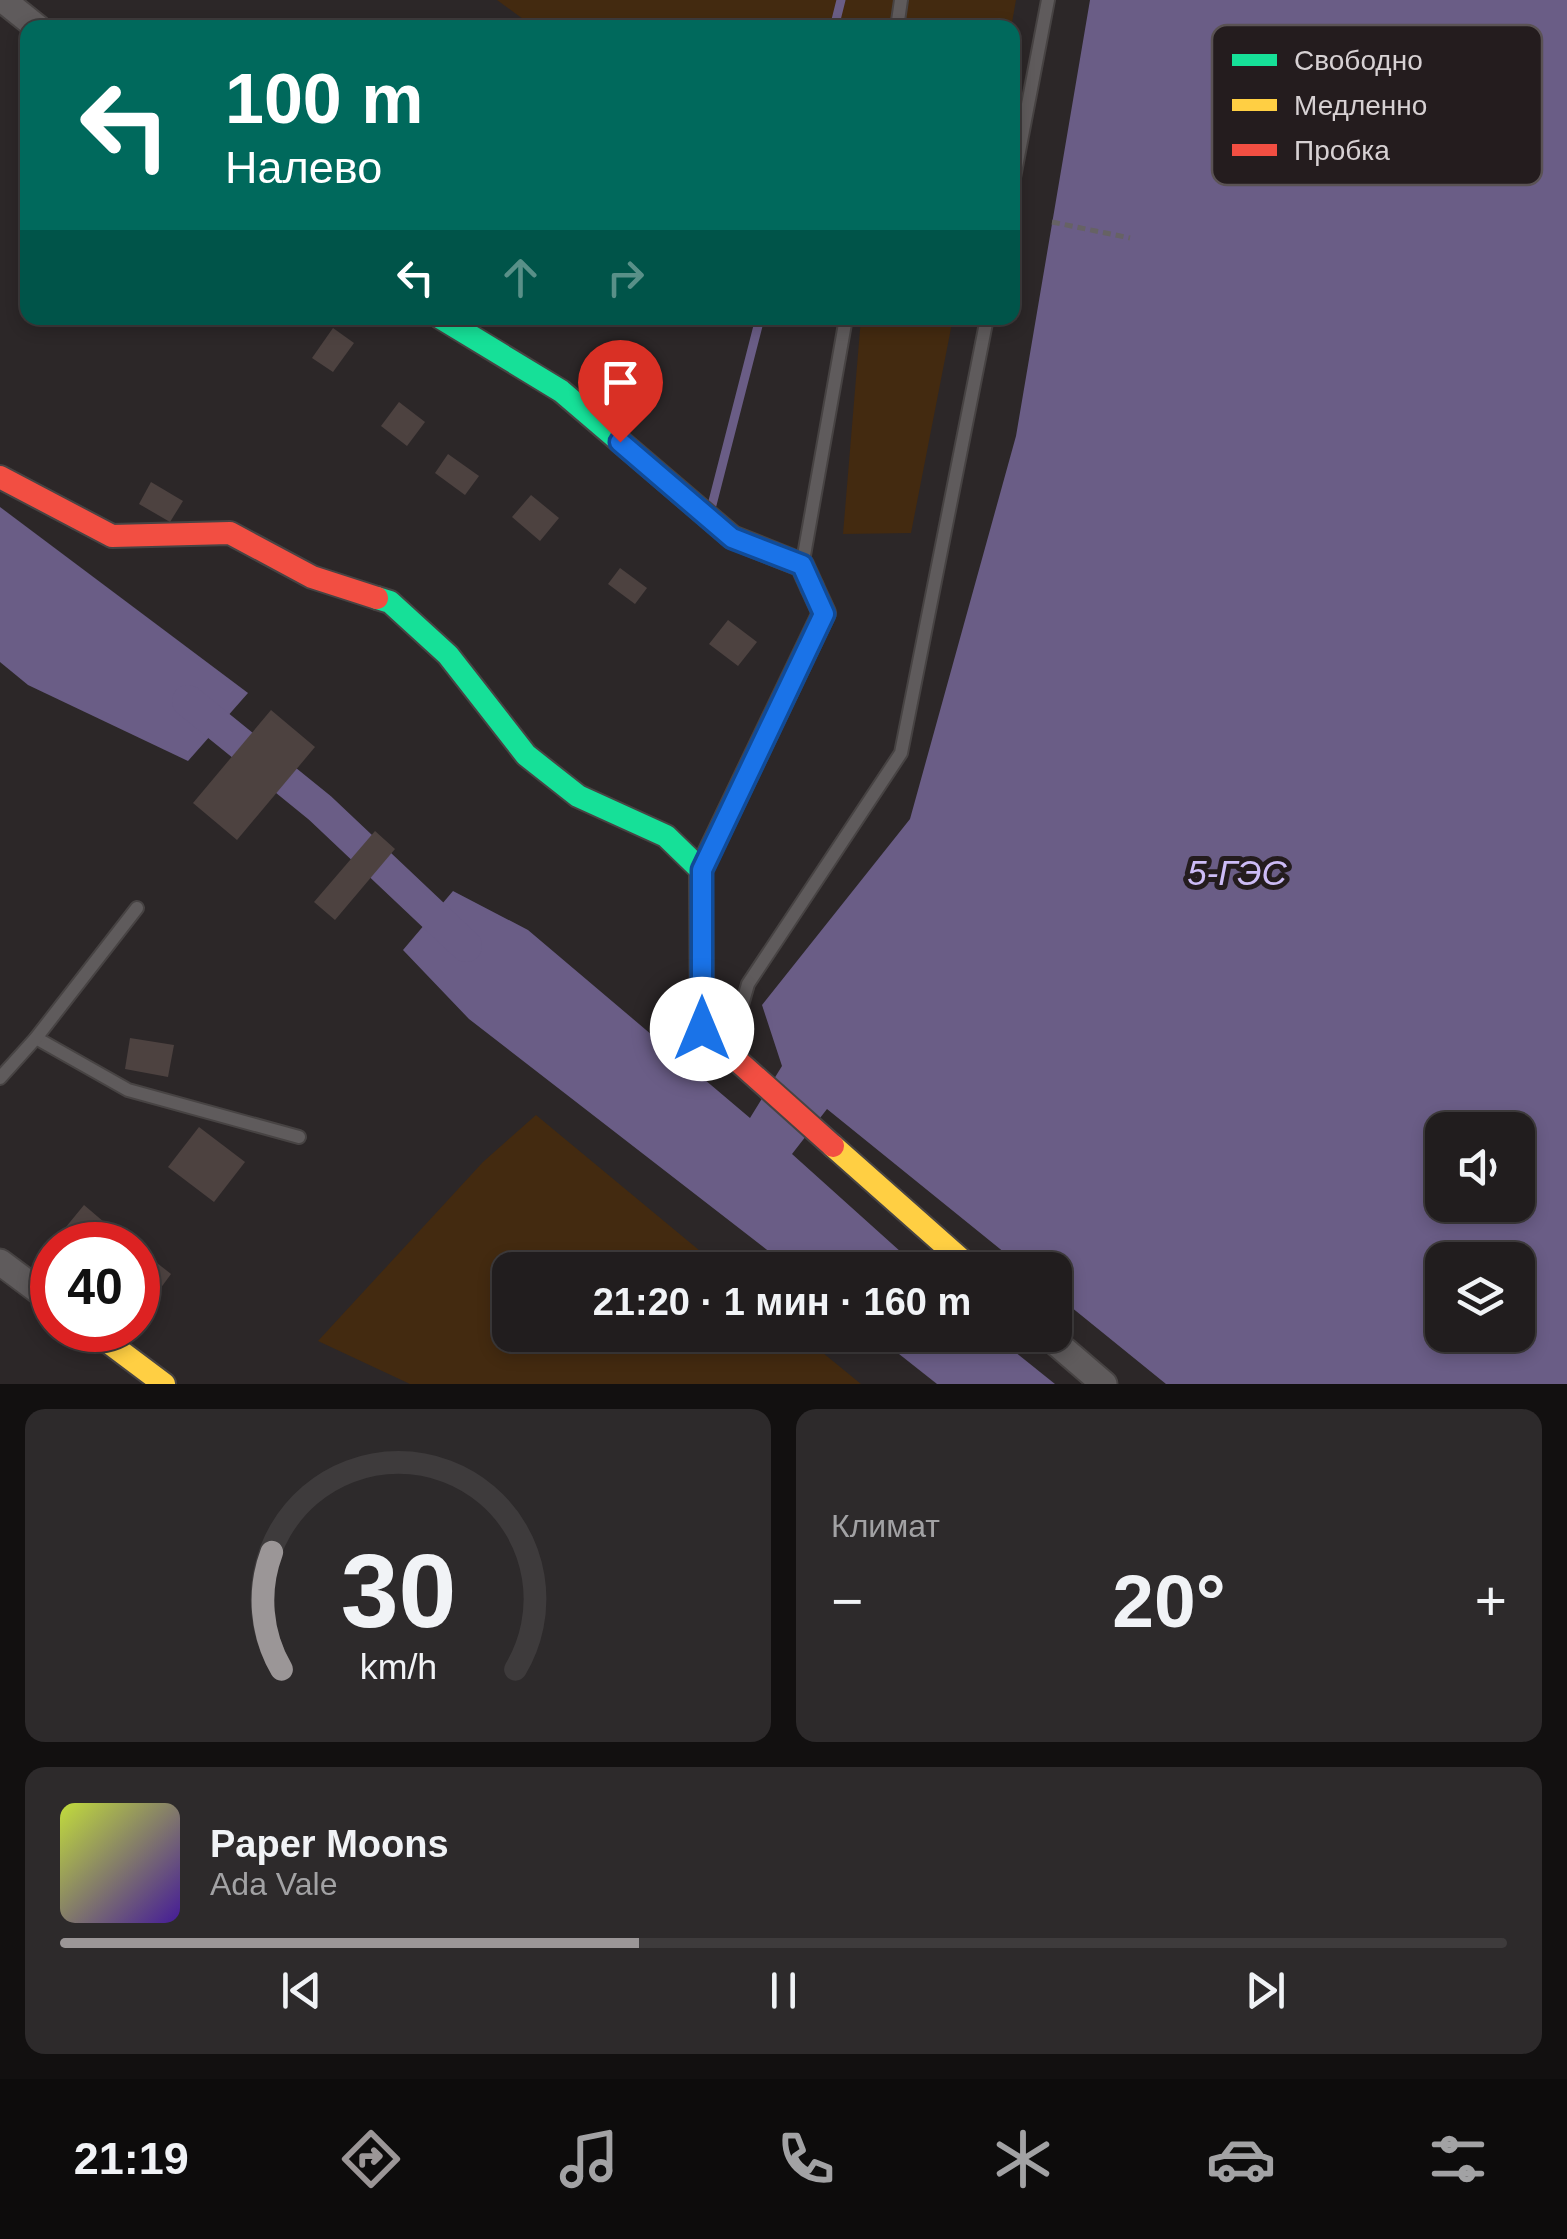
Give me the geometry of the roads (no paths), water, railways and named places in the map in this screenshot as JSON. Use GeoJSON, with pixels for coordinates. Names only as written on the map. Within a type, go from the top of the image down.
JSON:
{"type":"FeatureCollection","features":[{"type":"Feature","properties":{"kind":"street"},"geometry":{"type":"LineString","coordinates":[[3,0],[28,20]]}},
{"type":"Feature","properties":{"kind":"street"},"geometry":{"type":"LineString","coordinates":[[453,325],[561,391],[732,538],[802,565],[824,614],[702,870],[702,1029],[952,1252]]}},
{"type":"Feature","properties":{"kind":"street"},"geometry":{"type":"LineString","coordinates":[[0,477],[112,536],[230,534],[312,576],[390,602],[448,655],[526,755],[578,796],[666,836],[702,870]]}},
{"type":"Feature","properties":{"kind":"street"},"geometry":{"type":"LineString","coordinates":[[0,1262],[30,1284]]}},
{"type":"Feature","properties":{"kind":"street"},"geometry":{"type":"LineString","coordinates":[[121,1352],[164,1384]]}},
{"type":"Feature","properties":{"kind":"street"},"geometry":{"type":"LineString","coordinates":[[1067,1352],[1104,1384]]}},
{"type":"Feature","properties":{"kind":"lane"},"geometry":{"type":"LineString","coordinates":[[1020,146],[1048,0]]}},
{"type":"Feature","properties":{"kind":"lane"},"geometry":{"type":"LineString","coordinates":[[802,565],[845,325]]}},
{"type":"Feature","properties":{"kind":"lane"},"geometry":{"type":"LineString","coordinates":[[728,1054],[748,984],[901,752],[986,325]]}},
{"type":"Feature","properties":{"kind":"lane"},"geometry":{"type":"LineString","coordinates":[[0,1078],[138,908]]}},
{"type":"Feature","properties":{"kind":"lane"},"geometry":{"type":"LineString","coordinates":[[36,1038],[128,1090],[299,1137]]}},
{"type":"Feature","properties":{"kind":"water","name":"5-ГЭС"},"geometry":{"type":"Polygon","coordinates":[[[1090,0],[1567,0],[1567,1384],[1166,1384],[1072,1308],[1072,1252],[1004,1252],[827,1109],[792,1154],[901,1252],[770,1252],[469,1019],[403,950],[453,891],[528,930],[750,1118],[782,1066],[762,1005],[910,819],[1016,436],[1090,0]]]}},
{"type":"Feature","properties":{"kind":"water"},"geometry":{"type":"Polygon","coordinates":[[[0,507],[248,693],[188,761],[28,685],[0,662],[0,507]]]}},
{"type":"Feature","properties":{"kind":"water"},"geometry":{"type":"Polygon","coordinates":[[[897,1352],[1015,1352],[1055,1384],[937,1384],[897,1352]]]}},
{"type":"Feature","properties":{"kind":"waterway"},"geometry":{"type":"LineString","coordinates":[[836,20],[841,0]]}},
{"type":"Feature","properties":{"kind":"waterway"},"geometry":{"type":"LineString","coordinates":[[712,505],[758,325]]}},
{"type":"Feature","properties":{"kind":"waterway"},"geometry":{"type":"LineString","coordinates":[[188,701],[320,808],[466,946]]}}]}
